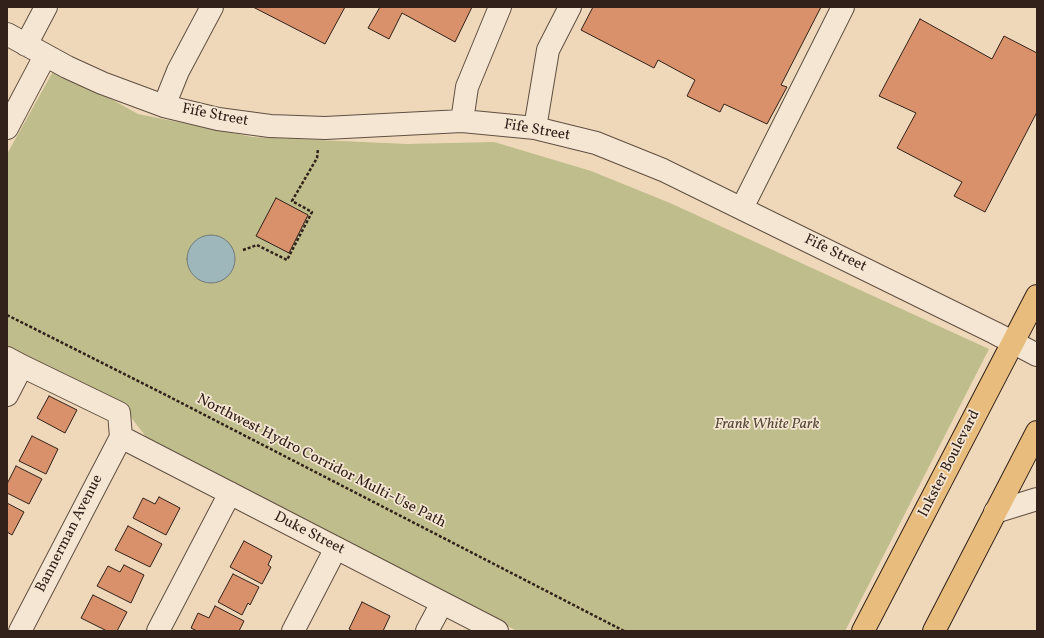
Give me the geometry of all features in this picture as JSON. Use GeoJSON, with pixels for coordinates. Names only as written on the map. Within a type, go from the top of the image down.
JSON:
{"type":"FeatureCollection","features":[{"type":"Feature","properties":{"kind":"main road","name":"Inkster Boulevard"},"geometry":{"type":"LineString","coordinates":[[863,631],[1037,296]]}},
{"type":"Feature","properties":{"kind":"main road"},"geometry":{"type":"LineString","coordinates":[[934,631],[1037,432]]}},
{"type":"Feature","properties":{"kind":"street"},"geometry":{"type":"LineString","coordinates":[[26,44],[46,7]]}},
{"type":"Feature","properties":{"kind":"street"},"geometry":{"type":"LineString","coordinates":[[164,106],[178,71],[212,7]]}},
{"type":"Feature","properties":{"kind":"street"},"geometry":{"type":"LineString","coordinates":[[462,121],[467,87],[500,7]]}},
{"type":"Feature","properties":{"kind":"street"},"geometry":{"type":"LineString","coordinates":[[535,128],[548,50],[570,7]]}},
{"type":"Feature","properties":{"kind":"street"},"geometry":{"type":"LineString","coordinates":[[742,208],[843,7]]}},
{"type":"Feature","properties":{"kind":"street","name":"Fife Street"},"geometry":{"type":"LineString","coordinates":[[7,34],[45,56],[102,83],[164,106],[218,119],[270,126],[319,128],[462,121],[535,128],[596,143],[663,170],[1037,355]]}},
{"type":"Feature","properties":{"kind":"street"},"geometry":{"type":"LineString","coordinates":[[7,128],[45,56]]}},
{"type":"Feature","properties":{"kind":"street"},"geometry":{"type":"LineString","coordinates":[[7,394],[14,362],[119,413],[121,437]]}},
{"type":"Feature","properties":{"kind":"street","name":"Duke Street"},"geometry":{"type":"LineString","coordinates":[[121,437],[497,631]]}},
{"type":"Feature","properties":{"kind":"street","name":"Bannerman Avenue"},"geometry":{"type":"LineString","coordinates":[[20,631],[121,437]]}},
{"type":"Feature","properties":{"kind":"street"},"geometry":{"type":"LineString","coordinates":[[158,631],[230,493]]}},
{"type":"Feature","properties":{"kind":"street"},"geometry":{"type":"LineString","coordinates":[[995,512],[1037,499]]}},
{"type":"Feature","properties":{"kind":"street"},"geometry":{"type":"LineString","coordinates":[[293,631],[336,548]]}},
{"type":"Feature","properties":{"kind":"street"},"geometry":{"type":"LineString","coordinates":[[427,631],[442,603]]}},
{"type":"Feature","properties":{"kind":"path"},"geometry":{"type":"LineString","coordinates":[[242,250],[257,245],[287,260],[312,212],[292,201],[318,158],[319,128]]}},
{"type":"Feature","properties":{"kind":"path","name":"Northwest Hydro Corridor Multi-Use Path"},"geometry":{"type":"LineString","coordinates":[[7,315],[169,396],[624,631]]}},
{"type":"Feature","properties":{"kind":"green space","name":"Frank White Park"},"geometry":{"type":"Polygon","coordinates":[[[55,68],[138,114],[252,137],[407,144],[494,142],[591,171],[670,203],[989,349],[845,631],[517,631],[150,442],[123,407],[7,349],[7,154],[55,68]]]}},
{"type":"Feature","properties":{"kind":"water"},"geometry":{"type":"Polygon","coordinates":[[[206,235],[216,235],[228,242],[235,254],[235,264],[228,276],[216,283],[206,283],[198,279],[191,272],[187,264],[187,254],[191,246],[198,239],[206,235]]]}},
{"type":"Feature","properties":{"kind":"building"},"geometry":{"type":"Polygon","coordinates":[[[253,7],[345,7],[325,44],[253,7]]]}},
{"type":"Feature","properties":{"kind":"building"},"geometry":{"type":"Polygon","coordinates":[[[380,7],[472,7],[455,42],[402,13],[389,39],[368,28],[380,7]]]}},
{"type":"Feature","properties":{"kind":"building"},"geometry":{"type":"Polygon","coordinates":[[[593,7],[821,7],[781,85],[787,87],[767,124],[724,104],[720,112],[687,96],[695,80],[658,60],[654,68],[581,30],[593,7]]]}},
{"type":"Feature","properties":{"kind":"building"},"geometry":{"type":"Polygon","coordinates":[[[920,19],[992,59],[1004,36],[1037,53],[1037,112],[985,212],[954,196],[962,182],[897,148],[916,113],[879,96],[920,19]]]}},
{"type":"Feature","properties":{"kind":"building"},"geometry":{"type":"Polygon","coordinates":[[[276,198],[308,215],[289,253],[256,236],[276,198]]]}},
{"type":"Feature","properties":{"kind":"building"},"geometry":{"type":"Polygon","coordinates":[[[49,396],[77,410],[65,433],[37,418],[49,396]]]}},
{"type":"Feature","properties":{"kind":"building"},"geometry":{"type":"Polygon","coordinates":[[[32,436],[58,449],[46,474],[19,461],[32,436]]]}},
{"type":"Feature","properties":{"kind":"building"},"geometry":{"type":"Polygon","coordinates":[[[16,466],[42,479],[29,504],[7,493],[7,484],[16,466]]]}},
{"type":"Feature","properties":{"kind":"building"},"geometry":{"type":"Polygon","coordinates":[[[159,497],[180,508],[166,535],[133,518],[143,498],[155,504],[159,497]]]}},
{"type":"Feature","properties":{"kind":"building"},"geometry":{"type":"Polygon","coordinates":[[[7,503],[24,512],[12,535],[7,532],[7,503]]]}},
{"type":"Feature","properties":{"kind":"building"},"geometry":{"type":"Polygon","coordinates":[[[128,526],[162,544],[150,567],[115,550],[128,526]]]}},
{"type":"Feature","properties":{"kind":"building"},"geometry":{"type":"Polygon","coordinates":[[[244,541],[272,556],[268,565],[271,567],[262,584],[230,567],[244,541]]]}},
{"type":"Feature","properties":{"kind":"building"},"geometry":{"type":"Polygon","coordinates":[[[124,565],[144,575],[131,603],[97,586],[108,566],[120,572],[124,565]]]}},
{"type":"Feature","properties":{"kind":"building"},"geometry":{"type":"Polygon","coordinates":[[[233,574],[259,587],[250,605],[248,603],[242,615],[218,602],[233,574]]]}},
{"type":"Feature","properties":{"kind":"building"},"geometry":{"type":"Polygon","coordinates":[[[93,595],[127,612],[117,631],[107,631],[81,618],[93,595]]]}},
{"type":"Feature","properties":{"kind":"building"},"geometry":{"type":"Polygon","coordinates":[[[362,602],[390,616],[383,631],[353,631],[349,629],[362,602]]]}},
{"type":"Feature","properties":{"kind":"building"},"geometry":{"type":"Polygon","coordinates":[[[215,606],[244,621],[239,631],[197,631],[191,628],[198,613],[209,618],[215,606]]]}}]}
